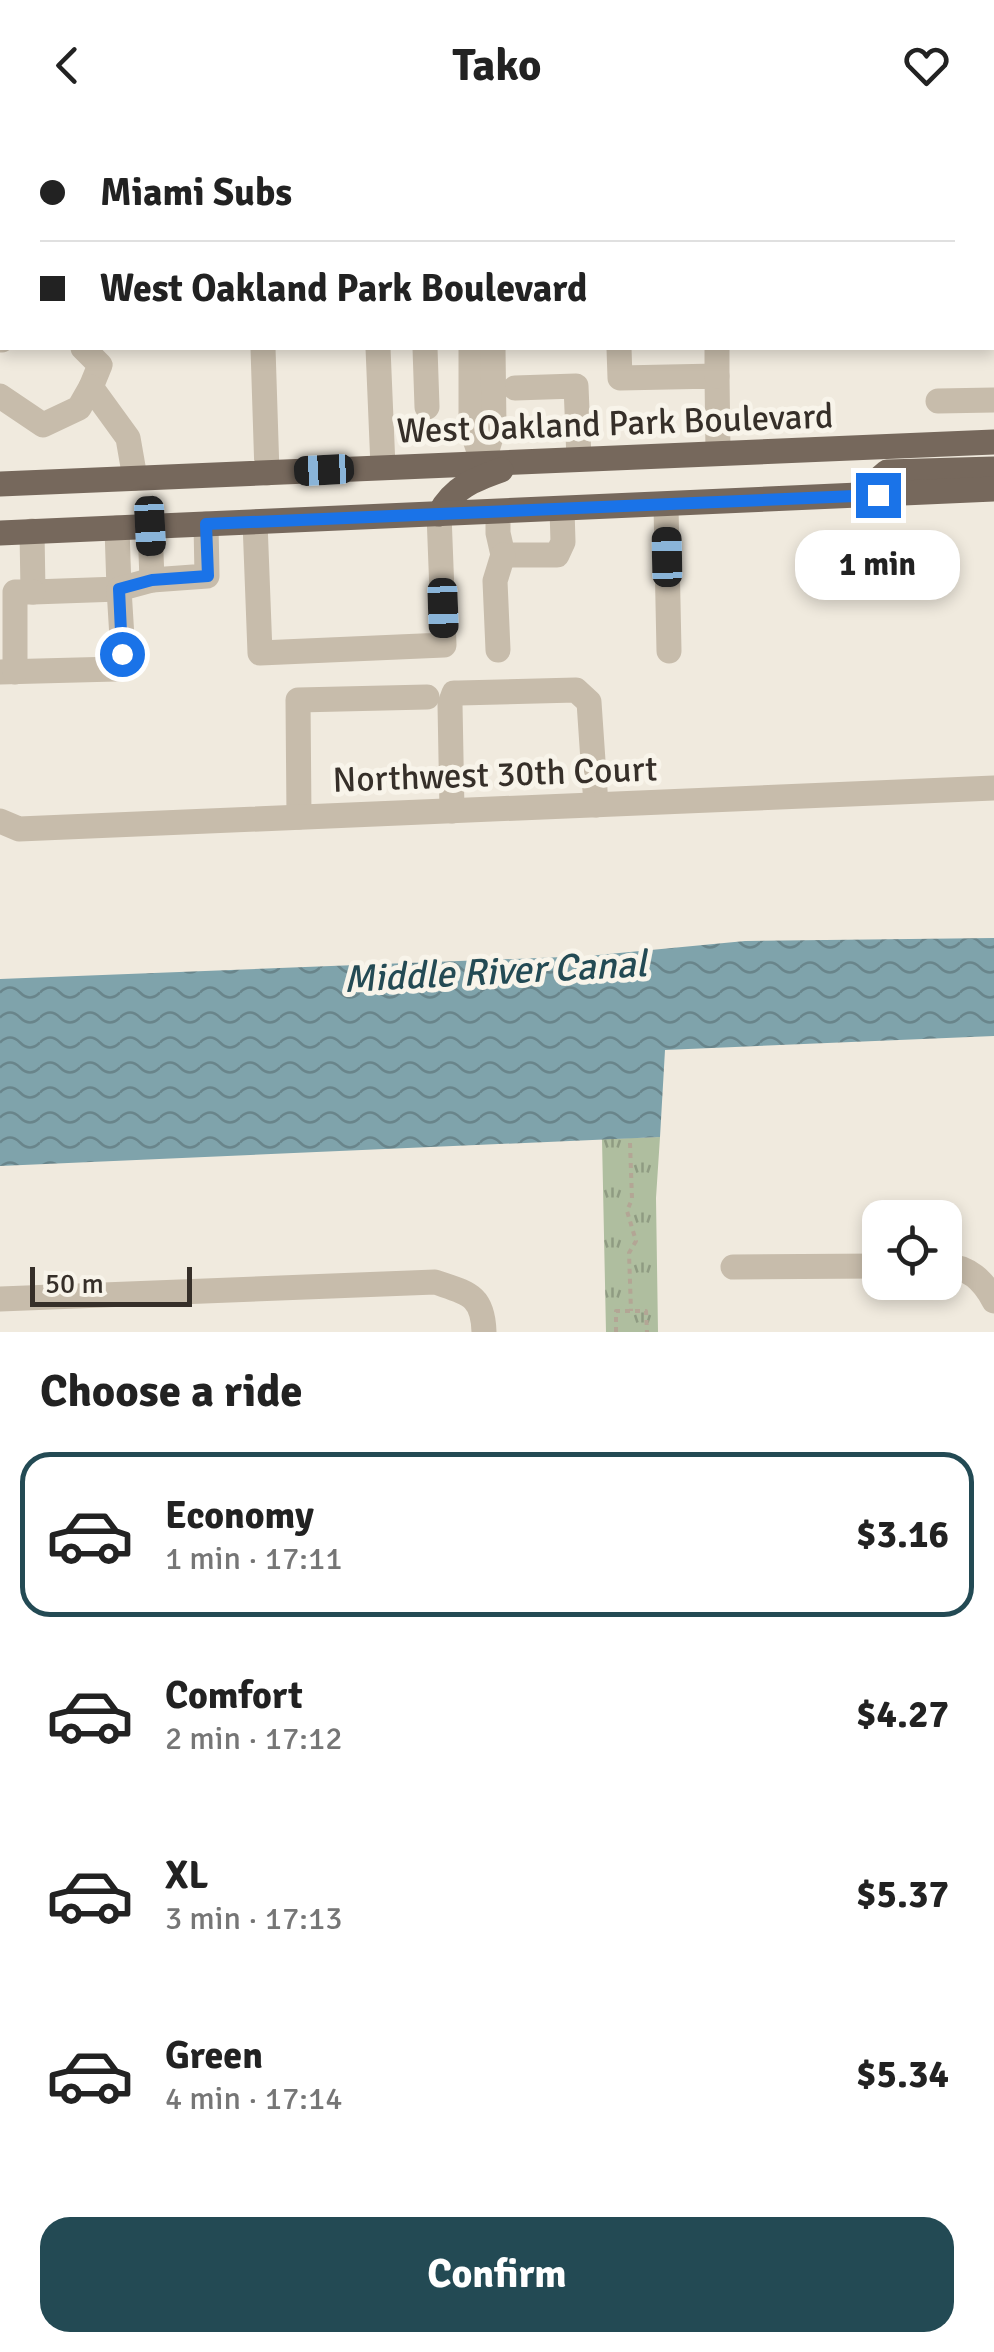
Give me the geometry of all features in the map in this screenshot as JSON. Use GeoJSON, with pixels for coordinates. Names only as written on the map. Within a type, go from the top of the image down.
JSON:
{"type":"FeatureCollection","features":[{"type":"Feature","properties":{"kind":"main road","name":"West Oakland Park Boulevard"},"geometry":{"type":"LineString","coordinates":[[0,484],[994,442]]}},
{"type":"Feature","properties":{"kind":"main road"},"geometry":{"type":"LineString","coordinates":[[439,514],[450,494],[467,482],[525,462]]}},
{"type":"Feature","properties":{"kind":"main road"},"geometry":{"type":"LineString","coordinates":[[878,495],[880,478],[886,472],[994,468]]}},
{"type":"Feature","properties":{"kind":"main road"},"geometry":{"type":"LineString","coordinates":[[0,533],[994,489]]}},
{"type":"Feature","properties":{"kind":"street"},"geometry":{"type":"LineString","coordinates":[[0,396],[43,425],[79,408],[100,365],[85,350]]}},
{"type":"Feature","properties":{"kind":"street"},"geometry":{"type":"LineString","coordinates":[[263,350],[266,472]]}},
{"type":"Feature","properties":{"kind":"street"},"geometry":{"type":"LineString","coordinates":[[378,350],[384,468]]}},
{"type":"Feature","properties":{"kind":"street"},"geometry":{"type":"LineString","coordinates":[[426,350],[427,408]]}},
{"type":"Feature","properties":{"kind":"street"},"geometry":{"type":"LineString","coordinates":[[471,350],[471,428],[483,463]]}},
{"type":"Feature","properties":{"kind":"street"},"geometry":{"type":"LineString","coordinates":[[483,463],[494,427],[493,350]]}},
{"type":"Feature","properties":{"kind":"street"},"geometry":{"type":"LineString","coordinates":[[619,350],[620,378],[717,376]]}},
{"type":"Feature","properties":{"kind":"street"},"geometry":{"type":"LineString","coordinates":[[717,350],[718,453]]}},
{"type":"Feature","properties":{"kind":"street"},"geometry":{"type":"LineString","coordinates":[[515,388],[576,386],[579,459]]}},
{"type":"Feature","properties":{"kind":"street"},"geometry":{"type":"LineString","coordinates":[[92,388],[128,438],[135,478]]}},
{"type":"Feature","properties":{"kind":"street"},"geometry":{"type":"LineString","coordinates":[[938,401],[994,400]]}},
{"type":"Feature","properties":{"kind":"street"},"geometry":{"type":"LineString","coordinates":[[666,506],[669,650]]}},
{"type":"Feature","properties":{"kind":"street"},"geometry":{"type":"LineString","coordinates":[[503,555],[558,555],[563,542],[562,510]]}},
{"type":"Feature","properties":{"kind":"street"},"geometry":{"type":"LineString","coordinates":[[498,512],[503,555],[496,582],[498,650]]}},
{"type":"Feature","properties":{"kind":"street"},"geometry":{"type":"LineString","coordinates":[[256,522],[260,653],[444,645],[439,514]]}},
{"type":"Feature","properties":{"kind":"street"},"geometry":{"type":"LineString","coordinates":[[117,528],[119,589],[122,654],[116,669],[8,672],[7,624],[15,592],[119,589],[152,580],[208,576],[206,524]]}},
{"type":"Feature","properties":{"kind":"street"},"geometry":{"type":"LineString","coordinates":[[150,526],[152,580]]}},
{"type":"Feature","properties":{"kind":"street"},"geometry":{"type":"LineString","coordinates":[[32,531],[33,592]]}},
{"type":"Feature","properties":{"kind":"street"},"geometry":{"type":"LineString","coordinates":[[452,811],[450,704],[454,693],[459,692],[576,690],[586,696],[596,805]]}},
{"type":"Feature","properties":{"kind":"street"},"geometry":{"type":"LineString","coordinates":[[300,817],[298,700],[428,696]]}},
{"type":"Feature","properties":{"kind":"street","name":"Northwest 30th Court"},"geometry":{"type":"LineString","coordinates":[[10,825],[994,788]]}},
{"type":"Feature","properties":{"kind":"street"},"geometry":{"type":"LineString","coordinates":[[734,1267],[862,1266]]}},
{"type":"Feature","properties":{"kind":"street"},"geometry":{"type":"LineString","coordinates":[[962,1269],[988,1288],[994,1300]]}},
{"type":"Feature","properties":{"kind":"street"},"geometry":{"type":"LineString","coordinates":[[0,1299],[435,1282],[470,1294],[483,1310],[484,1332]]}},
{"type":"Feature","properties":{"kind":"path"},"geometry":{"type":"LineString","coordinates":[[630,1143],[632,1199],[627,1212],[636,1242],[629,1254],[631,1311]]}},
{"type":"Feature","properties":{"kind":"path"},"geometry":{"type":"LineString","coordinates":[[616,1332],[616,1311],[646,1310],[646,1332]]}},
{"type":"Feature","properties":{"kind":"green space"},"geometry":{"type":"Polygon","coordinates":[[[660,1137],[656,1198],[658,1332],[606,1332],[602,1139],[660,1137]]]}},
{"type":"Feature","properties":{"kind":"water","name":"Middle River Canal"},"geometry":{"type":"Polygon","coordinates":[[[994,938],[994,1036],[665,1050],[660,1137],[0,1166],[0,979],[588,956],[745,941],[994,938]]]}},
{"type":"Feature","properties":{"kind":"route"},"geometry":{"type":"LineString","coordinates":[[122,654],[119,589],[152,580],[208,576],[206,524],[878,495]]}}]}
